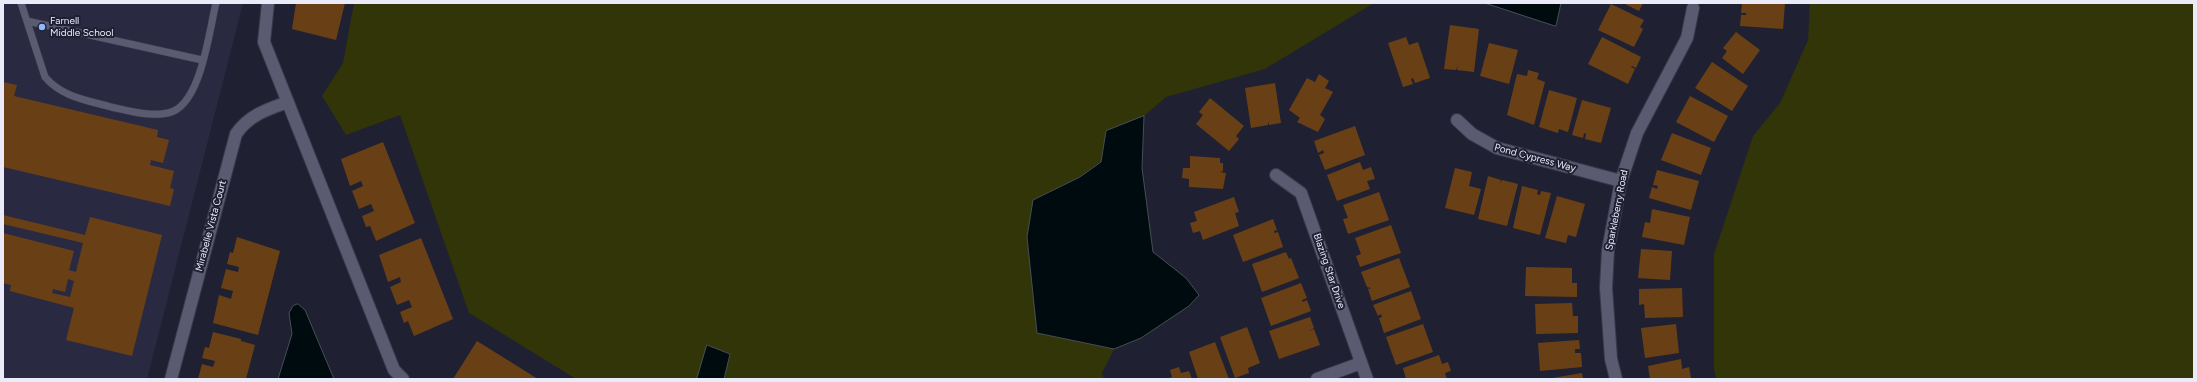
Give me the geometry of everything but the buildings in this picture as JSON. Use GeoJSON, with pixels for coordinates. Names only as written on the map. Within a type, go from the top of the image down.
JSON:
{"type":"FeatureCollection","features":[{"type":"Feature","properties":{"kind":"street"},"geometry":{"type":"LineString","coordinates":[[268,3],[264,42],[394,370],[403,379]]}},
{"type":"Feature","properties":{"kind":"street","name":"Sparkleberry Road"},"geometry":{"type":"LineString","coordinates":[[1616,379],[1607,322],[1606,288],[1608,250],[1621,181],[1637,133],[1687,38],[1693,8]]}},
{"type":"Feature","properties":{"kind":"street","name":"Mirabelle Vista Court"},"geometry":{"type":"LineString","coordinates":[[171,379],[236,134],[244,122],[270,108],[288,102]]}},
{"type":"Feature","properties":{"kind":"street","name":"Pond Cypress Way"},"geometry":{"type":"LineString","coordinates":[[1457,120],[1472,134],[1497,148],[1621,181]]}},
{"type":"Feature","properties":{"kind":"street","name":"Blazing Star Drive"},"geometry":{"type":"LineString","coordinates":[[1276,175],[1301,193],[1367,379]]}},
{"type":"Feature","properties":{"kind":"street"},"geometry":{"type":"LineString","coordinates":[[1317,379],[1361,363]]}},
{"type":"Feature","properties":{"kind":"lane"},"geometry":{"type":"LineString","coordinates":[[21,3],[45,77],[54,87],[66,94],[124,110],[151,115],[170,113],[180,107],[190,97],[198,82],[216,3]]}},
{"type":"Feature","properties":{"kind":"lane"},"geometry":{"type":"LineString","coordinates":[[27,21],[202,60]]}},
{"type":"Feature","properties":{"kind":"shaded area"},"geometry":{"type":"Polygon","coordinates":[[[3,3],[243,3],[147,379],[3,379],[3,3]]]}},
{"type":"Feature","properties":{"kind":"shaded area"},"geometry":{"type":"Polygon","coordinates":[[[1485,3],[1561,3],[1556,26],[1485,3]]]}},
{"type":"Feature","properties":{"kind":"shaded area"},"geometry":{"type":"Polygon","coordinates":[[[1144,116],[1142,168],[1153,252],[1186,278],[1199,295],[1189,306],[1141,338],[1114,349],[1037,333],[1027,237],[1033,200],[1080,177],[1101,162],[1106,131],[1144,116]]]}},
{"type":"Feature","properties":{"kind":"shaded area"},"geometry":{"type":"Polygon","coordinates":[[[298,304],[305,310],[334,379],[278,379],[292,334],[289,313],[293,306],[298,304]]]}},
{"type":"Feature","properties":{"kind":"shaded area"},"geometry":{"type":"Polygon","coordinates":[[[707,345],[730,354],[724,379],[697,379],[707,345]]]}},
{"type":"Feature","properties":{"kind":"green space"},"geometry":{"type":"Polygon","coordinates":[[[354,3],[1374,3],[1265,69],[1166,97],[1144,116],[1106,131],[1101,161],[1080,177],[1033,200],[1037,333],[1114,349],[1102,373],[1104,379],[724,379],[730,354],[707,345],[697,379],[576,379],[469,313],[400,115],[346,135],[322,96],[343,63],[354,3]]]}},
{"type":"Feature","properties":{"kind":"green space"},"geometry":{"type":"Polygon","coordinates":[[[1810,3],[2194,3],[2194,379],[1716,379],[1714,369],[1714,254],[1753,136],[1780,103],[1808,40],[1810,3]]]}},
{"type":"Feature","properties":{"kind":"place","name":"Farnell Middle School"},"geometry":{"type":"Point","coordinates":[42,27]}}]}
